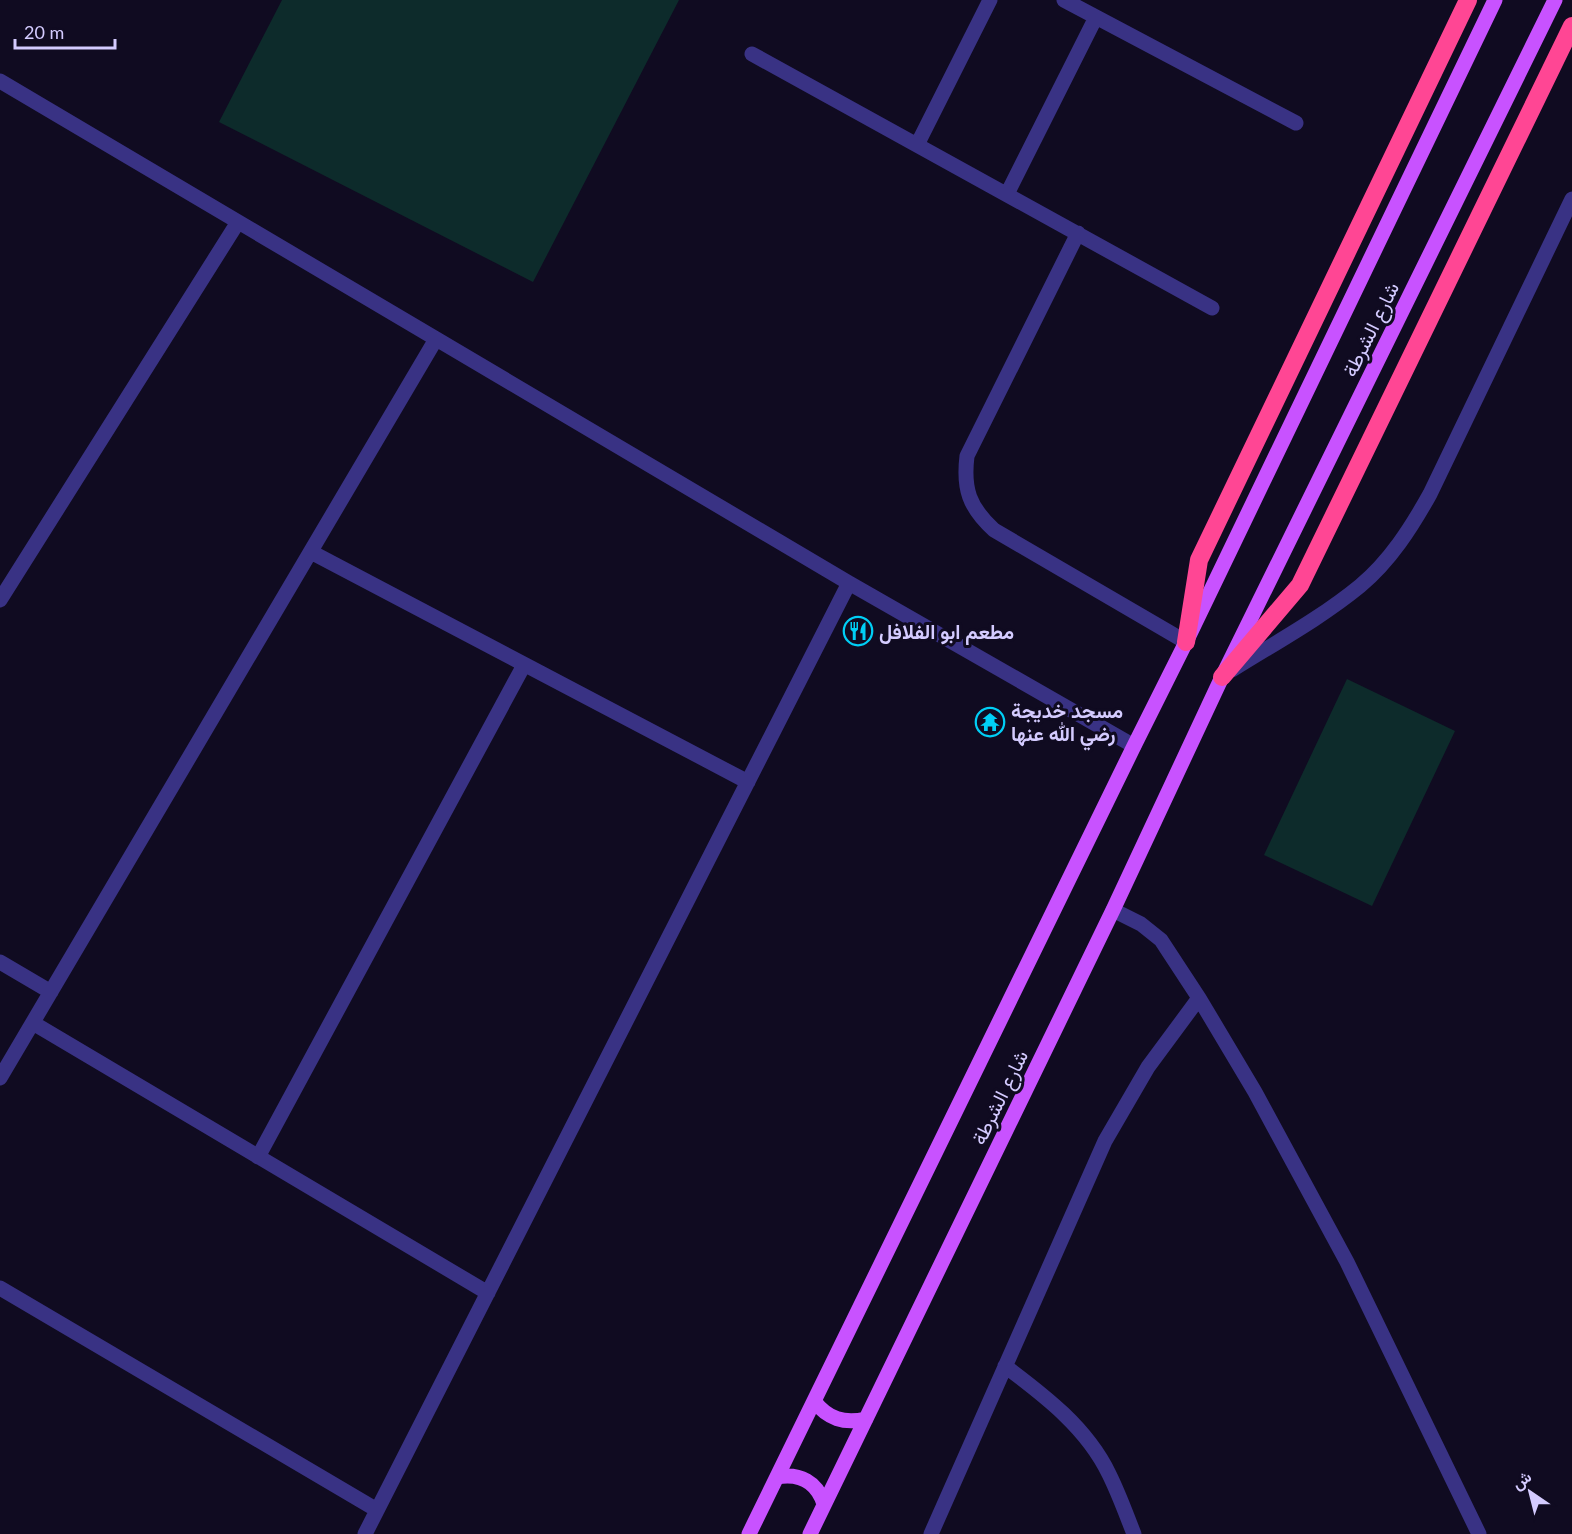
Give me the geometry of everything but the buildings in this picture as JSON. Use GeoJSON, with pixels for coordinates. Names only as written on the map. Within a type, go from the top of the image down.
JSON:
{"type":"FeatureCollection","features":[{"type":"Feature","properties":{"kind":"highway"},"geometry":{"type":"LineString","coordinates":[[1186,642],[1199,560],[1467,0]]}},
{"type":"Feature","properties":{"kind":"highway"},"geometry":{"type":"LineString","coordinates":[[1222,677],[1300,585],[1572,26]]}},
{"type":"Feature","properties":{"kind":"main road","name":"شارع الشرطة"},"geometry":{"type":"LineString","coordinates":[[749,1534],[1186,642],[1494,0]]}},
{"type":"Feature","properties":{"kind":"main road","name":"شارع الشرطة"},"geometry":{"type":"LineString","coordinates":[[810,1534],[1113,910],[1222,677],[1555,0]]}},
{"type":"Feature","properties":{"kind":"main road"},"geometry":{"type":"LineString","coordinates":[[814,1401],[821,1410],[843,1421],[854,1422],[866,1419]]}},
{"type":"Feature","properties":{"kind":"main road"},"geometry":{"type":"LineString","coordinates":[[777,1477],[787,1475],[807,1480],[815,1486],[824,1504]]}},
{"type":"Feature","properties":{"kind":"street"},"geometry":{"type":"LineString","coordinates":[[917,145],[990,0]]}},
{"type":"Feature","properties":{"kind":"street"},"geometry":{"type":"LineString","coordinates":[[1064,0],[1296,123]]}},
{"type":"Feature","properties":{"kind":"street"},"geometry":{"type":"LineString","coordinates":[[1007,194],[1096,17]]}},
{"type":"Feature","properties":{"kind":"street"},"geometry":{"type":"LineString","coordinates":[[752,54],[1212,308]]}},
{"type":"Feature","properties":{"kind":"street"},"geometry":{"type":"LineString","coordinates":[[0,81],[849,583],[1134,746]]}},
{"type":"Feature","properties":{"kind":"street"},"geometry":{"type":"LineString","coordinates":[[1222,677],[1330,608],[1361,585],[1388,558],[1412,527],[1572,199]]}},
{"type":"Feature","properties":{"kind":"street"},"geometry":{"type":"LineString","coordinates":[[0,600],[238,222]]}},
{"type":"Feature","properties":{"kind":"street"},"geometry":{"type":"LineString","coordinates":[[1078,233],[967,456],[964,477],[969,497],[979,516],[994,530],[1186,642]]}},
{"type":"Feature","properties":{"kind":"street"},"geometry":{"type":"LineString","coordinates":[[0,1078],[436,339]]}},
{"type":"Feature","properties":{"kind":"street"},"geometry":{"type":"LineString","coordinates":[[311,552],[748,782]]}},
{"type":"Feature","properties":{"kind":"street"},"geometry":{"type":"LineString","coordinates":[[365,1534],[849,583]]}},
{"type":"Feature","properties":{"kind":"street"},"geometry":{"type":"LineString","coordinates":[[258,1157],[524,665]]}},
{"type":"Feature","properties":{"kind":"street"},"geometry":{"type":"LineString","coordinates":[[1113,910],[1141,924],[1161,940],[1199,998],[1260,1102],[1347,1262],[1479,1534]]}},
{"type":"Feature","properties":{"kind":"street"},"geometry":{"type":"LineString","coordinates":[[0,962],[51,992]]}},
{"type":"Feature","properties":{"kind":"street"},"geometry":{"type":"LineString","coordinates":[[931,1534],[1105,1141],[1148,1067],[1172,1031],[1199,998]]}},
{"type":"Feature","properties":{"kind":"street"},"geometry":{"type":"LineString","coordinates":[[33,1023],[488,1293]]}},
{"type":"Feature","properties":{"kind":"street"},"geometry":{"type":"LineString","coordinates":[[0,1288],[377,1510]]}},
{"type":"Feature","properties":{"kind":"street"},"geometry":{"type":"LineString","coordinates":[[1005,1366],[1044,1395],[1066,1415],[1087,1441],[1108,1472],[1134,1534]]}},
{"type":"Feature","properties":{"kind":"green space"},"geometry":{"type":"Polygon","coordinates":[[[282,0],[679,0],[533,282],[219,122],[282,0]]]}},
{"type":"Feature","properties":{"kind":"green space"},"geometry":{"type":"Polygon","coordinates":[[[1347,679],[1455,731],[1372,906],[1264,855],[1347,679]]]}},
{"type":"Feature","properties":{"kind":"place","name":"مطعم ابو الفلافل"},"geometry":{"type":"Point","coordinates":[858,631]}},
{"type":"Feature","properties":{"kind":"place","name":"مسجد خديجة رضي الله عنها"},"geometry":{"type":"Point","coordinates":[990,722]}}]}
